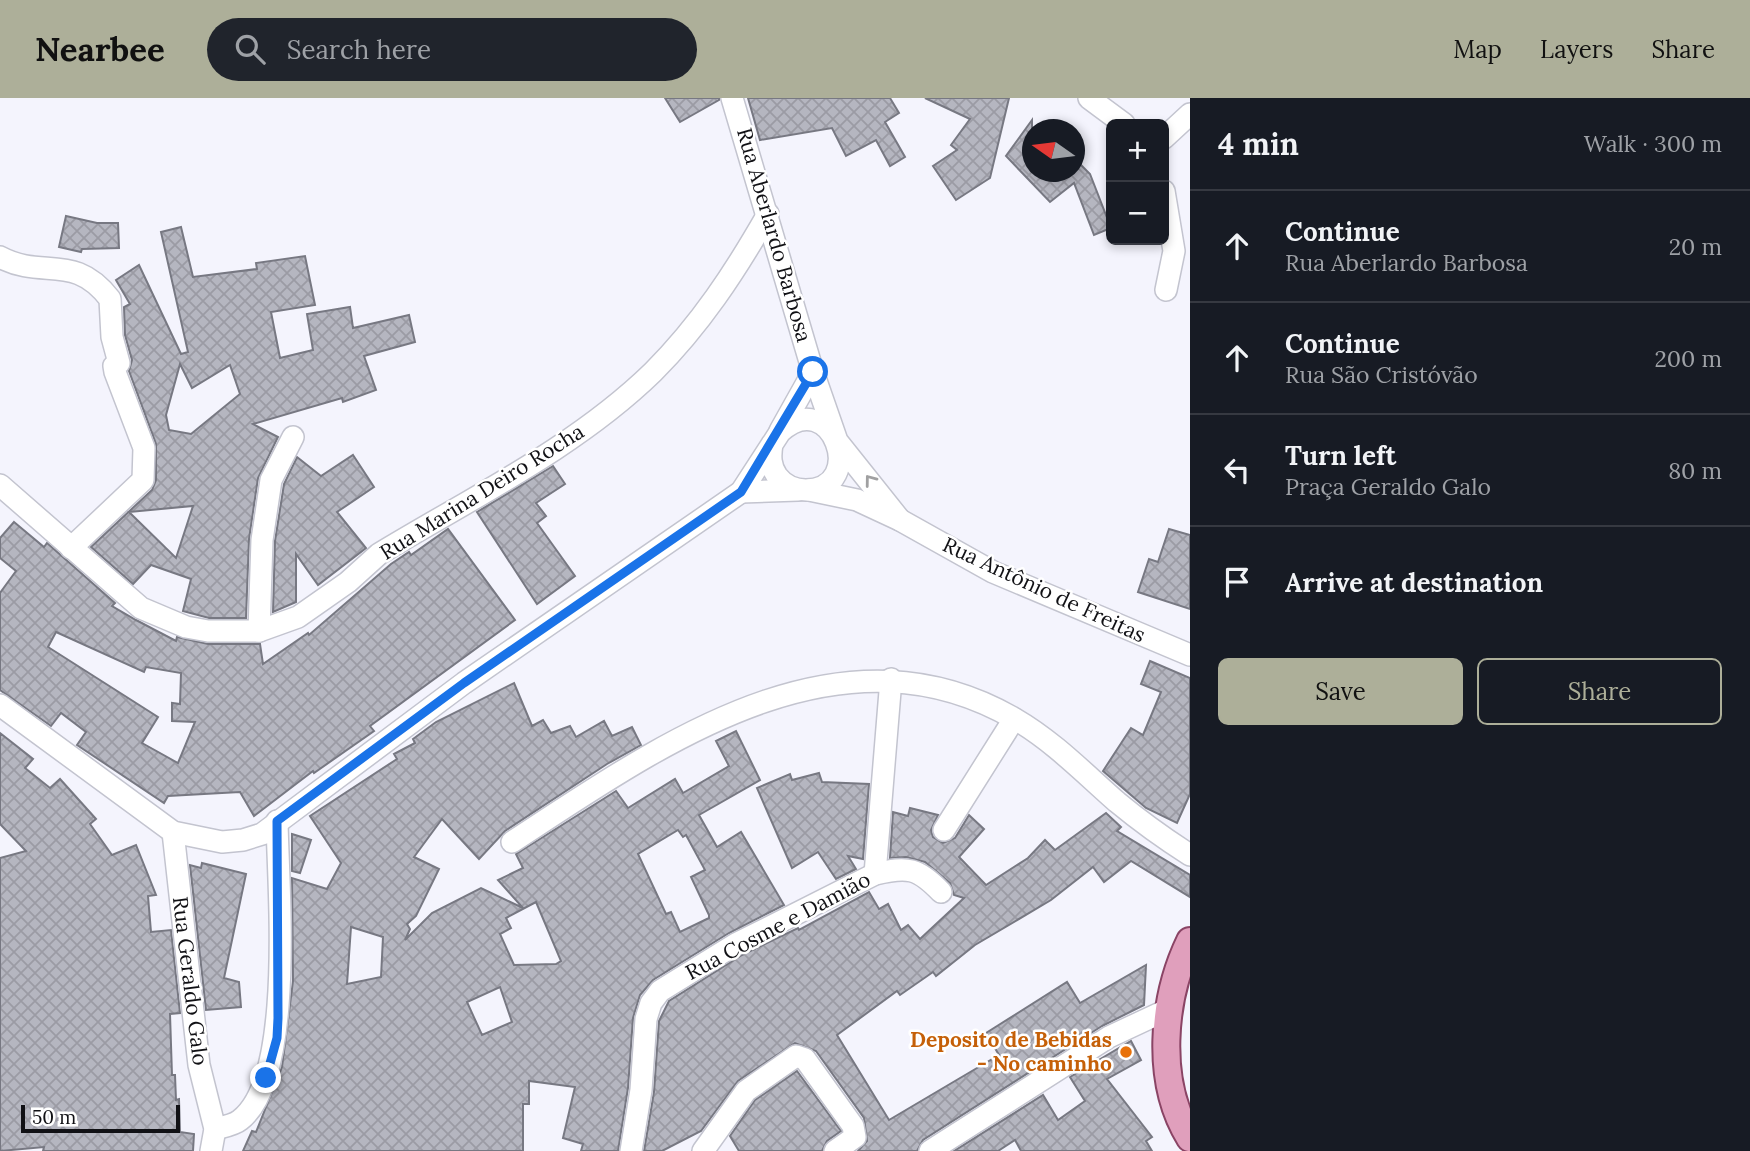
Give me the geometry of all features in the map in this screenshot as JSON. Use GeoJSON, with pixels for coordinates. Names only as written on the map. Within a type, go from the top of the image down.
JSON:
{"type":"FeatureCollection","features":[{"type":"Feature","properties":{"kind":"main road"},"geometry":{"type":"LineString","coordinates":[[1190,940],[1177,975],[1171,1008],[1167,1072],[1172,1100],[1190,1138]]}},
{"type":"Feature","properties":{"kind":"street","name":"Rua Aberlardo Barbosa"},"geometry":{"type":"LineString","coordinates":[[732,98],[813,372],[837,441]]}},
{"type":"Feature","properties":{"kind":"street"},"geometry":{"type":"LineString","coordinates":[[1089,98],[1117,119]]}},
{"type":"Feature","properties":{"kind":"street"},"geometry":{"type":"LineString","coordinates":[[1169,133],[1190,114]]}},
{"type":"Feature","properties":{"kind":"street","name":"Rua Marina Deiro Rocha"},"geometry":{"type":"LineString","coordinates":[[0,485],[141,608],[186,627],[208,631],[259,631],[298,617],[348,582],[379,554],[596,420],[652,373],[688,334],[718,298],[768,214]]}},
{"type":"Feature","properties":{"kind":"street"},"geometry":{"type":"LineString","coordinates":[[1166,290],[1174,251],[1169,221]]}},
{"type":"Feature","properties":{"kind":"street"},"geometry":{"type":"LineString","coordinates":[[0,257],[26,266],[68,269],[87,275],[110,299],[112,337],[119,363],[114,366],[115,372],[144,448],[143,480],[71,548]]}},
{"type":"Feature","properties":{"kind":"street"},"geometry":{"type":"LineString","coordinates":[[0,705],[173,832],[202,840],[243,840],[262,834],[464,683],[741,492],[776,438],[813,372]]}},
{"type":"Feature","properties":{"kind":"street"},"geometry":{"type":"LineString","coordinates":[[810,420],[831,431],[837,441],[840,452],[835,473],[829,481],[804,490],[778,478],[773,467],[776,438],[798,421],[810,420]]}},
{"type":"Feature","properties":{"kind":"street"},"geometry":{"type":"LineString","coordinates":[[259,631],[262,540],[269,489],[293,437]]}},
{"type":"Feature","properties":{"kind":"street","name":"Rua Antônio de Freitas"},"geometry":{"type":"LineString","coordinates":[[837,441],[900,520]]}},
{"type":"Feature","properties":{"kind":"street","name":"Rua Antônio de Freitas"},"geometry":{"type":"LineString","coordinates":[[741,492],[804,490],[857,500],[900,520],[993,572],[1190,655]]}},
{"type":"Feature","properties":{"kind":"street"},"geometry":{"type":"LineString","coordinates":[[875,874],[891,679]]}},
{"type":"Feature","properties":{"kind":"street"},"geometry":{"type":"LineString","coordinates":[[512,842],[621,771],[739,710],[778,695],[824,684],[891,679],[951,691],[1014,719],[1045,738],[1145,824],[1190,855]]}},
{"type":"Feature","properties":{"kind":"street"},"geometry":{"type":"LineString","coordinates":[[944,830],[1014,719]]}},
{"type":"Feature","properties":{"kind":"street"},"geometry":{"type":"LineString","coordinates":[[211,1151],[215,1129],[239,1121],[259,1096],[277,1038],[277,821]]}},
{"type":"Feature","properties":{"kind":"street","name":"Rua Geraldo Galo"},"geometry":{"type":"LineString","coordinates":[[173,832],[198,1052],[215,1129]]}},
{"type":"Feature","properties":{"kind":"street","name":"Rua Cosme e Damião"},"geometry":{"type":"LineString","coordinates":[[631,1151],[641,1090],[643,1037],[650,1003],[676,980],[736,944],[875,874],[897,869],[921,873],[942,892]]}},
{"type":"Feature","properties":{"kind":"street"},"geometry":{"type":"LineString","coordinates":[[930,1151],[1109,1037],[1171,1008]]}},
{"type":"Feature","properties":{"kind":"street"},"geometry":{"type":"LineString","coordinates":[[704,1151],[746,1091],[796,1056],[805,1059],[853,1126],[855,1137],[835,1151]]}},
{"type":"Feature","properties":{"kind":"building"},"geometry":{"type":"Polygon","coordinates":[[[665,98],[719,98],[719,100],[680,122],[665,98]]]}},
{"type":"Feature","properties":{"kind":"building"},"geometry":{"type":"Polygon","coordinates":[[[748,98],[890,98],[899,113],[885,122],[905,157],[890,166],[876,140],[846,156],[832,128],[760,140],[748,98]]]}},
{"type":"Feature","properties":{"kind":"building"},"geometry":{"type":"Polygon","coordinates":[[[925,98],[1009,98],[990,178],[956,200],[933,166],[957,150],[951,145],[970,119],[925,98]]]}},
{"type":"Feature","properties":{"kind":"building"},"geometry":{"type":"Polygon","coordinates":[[[1022,134],[1022,173],[1006,156],[1022,134]]]}},
{"type":"Feature","properties":{"kind":"building"},"geometry":{"type":"Polygon","coordinates":[[[1085,169],[1090,174],[1106,215],[1106,230],[1094,235],[1074,183],[1050,202],[1031,182],[1085,182],[1085,169]]]}},
{"type":"Feature","properties":{"kind":"building"},"geometry":{"type":"Polygon","coordinates":[[[66,216],[97,223],[118,223],[119,248],[82,249],[81,252],[59,247],[66,216]]]}},
{"type":"Feature","properties":{"kind":"building"},"geometry":{"type":"Polygon","coordinates":[[[181,227],[193,277],[257,269],[256,263],[305,256],[315,305],[271,312],[280,358],[313,350],[307,314],[350,307],[353,328],[409,315],[415,342],[364,356],[376,390],[343,402],[342,398],[253,424],[278,437],[258,478],[249,539],[246,618],[209,618],[183,611],[191,579],[151,565],[133,584],[91,547],[152,490],[156,480],[156,444],[129,371],[132,360],[125,335],[124,307],[130,304],[116,280],[139,265],[181,354],[188,352],[161,232],[181,227]],[[180,364],[166,415],[169,430],[191,434],[240,394],[230,365],[192,388],[180,364]],[[193,506],[129,512],[176,558],[193,506]]]}},
{"type":"Feature","properties":{"kind":"building"},"geometry":{"type":"Polygon","coordinates":[[[353,455],[374,487],[337,512],[366,548],[318,585],[296,554],[296,602],[273,612],[275,541],[284,484],[297,457],[321,476],[353,455]]]}},
{"type":"Feature","properties":{"kind":"building"},"geometry":{"type":"Polygon","coordinates":[[[553,466],[565,484],[536,503],[546,516],[537,523],[575,576],[537,604],[477,512],[553,466]]]}},
{"type":"Feature","properties":{"kind":"building"},"geometry":{"type":"Polygon","coordinates":[[[14,522],[44,547],[47,543],[115,603],[112,606],[136,620],[176,641],[177,637],[208,644],[260,644],[263,664],[308,633],[309,635],[391,564],[409,552],[411,555],[448,529],[515,620],[370,726],[374,731],[314,773],[313,771],[254,816],[240,792],[168,796],[164,803],[77,745],[86,732],[61,713],[51,726],[0,690],[0,593],[16,571],[0,558],[0,538],[14,522]],[[56,632],[48,647],[158,717],[142,743],[178,763],[195,722],[172,721],[172,703],[180,704],[181,673],[146,667],[144,672],[56,632]]]}},
{"type":"Feature","properties":{"kind":"building"},"geometry":{"type":"Polygon","coordinates":[[[1169,529],[1190,535],[1190,609],[1138,592],[1149,559],[1158,562],[1169,529]]]}},
{"type":"Feature","properties":{"kind":"building"},"geometry":{"type":"Polygon","coordinates":[[[1150,661],[1190,678],[1190,794],[1177,823],[1146,808],[1103,771],[1131,728],[1143,735],[1161,692],[1141,684],[1150,661]]]}},
{"type":"Feature","properties":{"kind":"building"},"geometry":{"type":"Polygon","coordinates":[[[514,683],[532,726],[543,720],[551,733],[570,726],[576,737],[604,721],[612,736],[632,727],[641,745],[607,764],[505,831],[479,859],[442,819],[414,857],[439,869],[416,916],[407,924],[410,929],[405,940],[432,913],[481,888],[523,908],[498,880],[523,868],[516,854],[616,791],[628,808],[675,779],[683,793],[729,766],[716,741],[736,731],[760,780],[699,815],[717,847],[741,832],[784,905],[729,933],[653,980],[640,995],[633,1018],[628,1088],[618,1151],[581,1151],[583,1144],[563,1138],[575,1087],[529,1081],[529,1104],[523,1104],[523,1151],[243,1151],[252,1131],[256,1132],[282,1067],[293,981],[292,878],[327,889],[341,863],[310,816],[397,759],[394,754],[415,743],[413,739],[436,722],[514,683]],[[678,830],[638,854],[666,914],[671,912],[680,932],[709,918],[691,877],[705,870],[686,835],[683,837],[678,830]],[[536,902],[506,918],[511,928],[500,934],[514,965],[556,964],[561,961],[536,902]],[[351,927],[347,984],[381,977],[383,937],[351,927]],[[500,987],[467,1002],[482,1035],[512,1022],[500,987]]]}},
{"type":"Feature","properties":{"kind":"building"},"geometry":{"type":"Polygon","coordinates":[[[0,733],[33,759],[25,768],[50,788],[60,779],[96,819],[90,824],[112,855],[136,845],[156,895],[148,896],[151,932],[171,930],[180,1013],[170,1014],[172,1075],[175,1075],[176,1100],[179,1099],[180,1132],[194,1134],[193,1151],[43,1151],[44,1147],[0,1151],[0,858],[26,851],[0,824],[0,733]]]}},
{"type":"Feature","properties":{"kind":"building"},"geometry":{"type":"Polygon","coordinates":[[[819,773],[822,782],[869,784],[863,859],[848,856],[856,869],[836,879],[818,852],[792,868],[757,788],[790,774],[792,780],[819,773]]]}},
{"type":"Feature","properties":{"kind":"building"},"geometry":{"type":"Polygon","coordinates":[[[910,808],[938,815],[931,830],[933,837],[943,843],[955,838],[969,815],[984,829],[959,857],[986,885],[1028,858],[1045,840],[1055,850],[1106,813],[1121,827],[1117,831],[1190,875],[1190,897],[1131,861],[1104,882],[1093,867],[1051,900],[975,945],[936,976],[933,972],[900,995],[897,991],[837,1035],[889,1120],[999,1055],[986,1033],[1067,982],[1080,1003],[1146,965],[1144,1005],[1102,1026],[923,1140],[917,1151],[858,1151],[867,1141],[864,1118],[816,1051],[795,1043],[738,1081],[701,1131],[662,1151],[644,1151],[654,1092],[659,1021],[669,1001],[742,955],[798,928],[799,930],[869,892],[879,909],[888,904],[901,930],[908,925],[920,939],[964,898],[954,895],[950,883],[925,862],[906,857],[890,858],[893,812],[908,816],[910,808]]]}},
{"type":"Feature","properties":{"kind":"building"},"geometry":{"type":"Polygon","coordinates":[[[292,834],[311,840],[300,873],[292,871],[292,834]]]}},
{"type":"Feature","properties":{"kind":"building"},"geometry":{"type":"Polygon","coordinates":[[[202,863],[246,874],[224,978],[239,982],[241,1007],[206,1010],[190,865],[201,868],[202,863]]]}},
{"type":"Feature","properties":{"kind":"building"},"geometry":{"type":"Polygon","coordinates":[[[1131,1041],[1141,1060],[1107,1079],[1152,1137],[1146,1141],[1152,1151],[1021,1151],[1015,1140],[998,1151],[954,1151],[1043,1095],[1058,1120],[1085,1101],[1070,1077],[1131,1041]]]}},
{"type":"Feature","properties":{"kind":"building"},"geometry":{"type":"Polygon","coordinates":[[[797,1071],[841,1131],[827,1141],[822,1151],[739,1151],[730,1136],[755,1100],[797,1071]]]}},
{"type":"Feature","properties":{"kind":"place","name":"Deposito de Bebidas - No caminho"},"geometry":{"type":"Point","coordinates":[1126,1052]}},
{"type":"Feature","properties":{"kind":"route"},"geometry":{"type":"LineString","coordinates":[[266,1078],[277,1038],[278,1018],[277,821],[572,606],[741,492],[813,372]]}}]}
